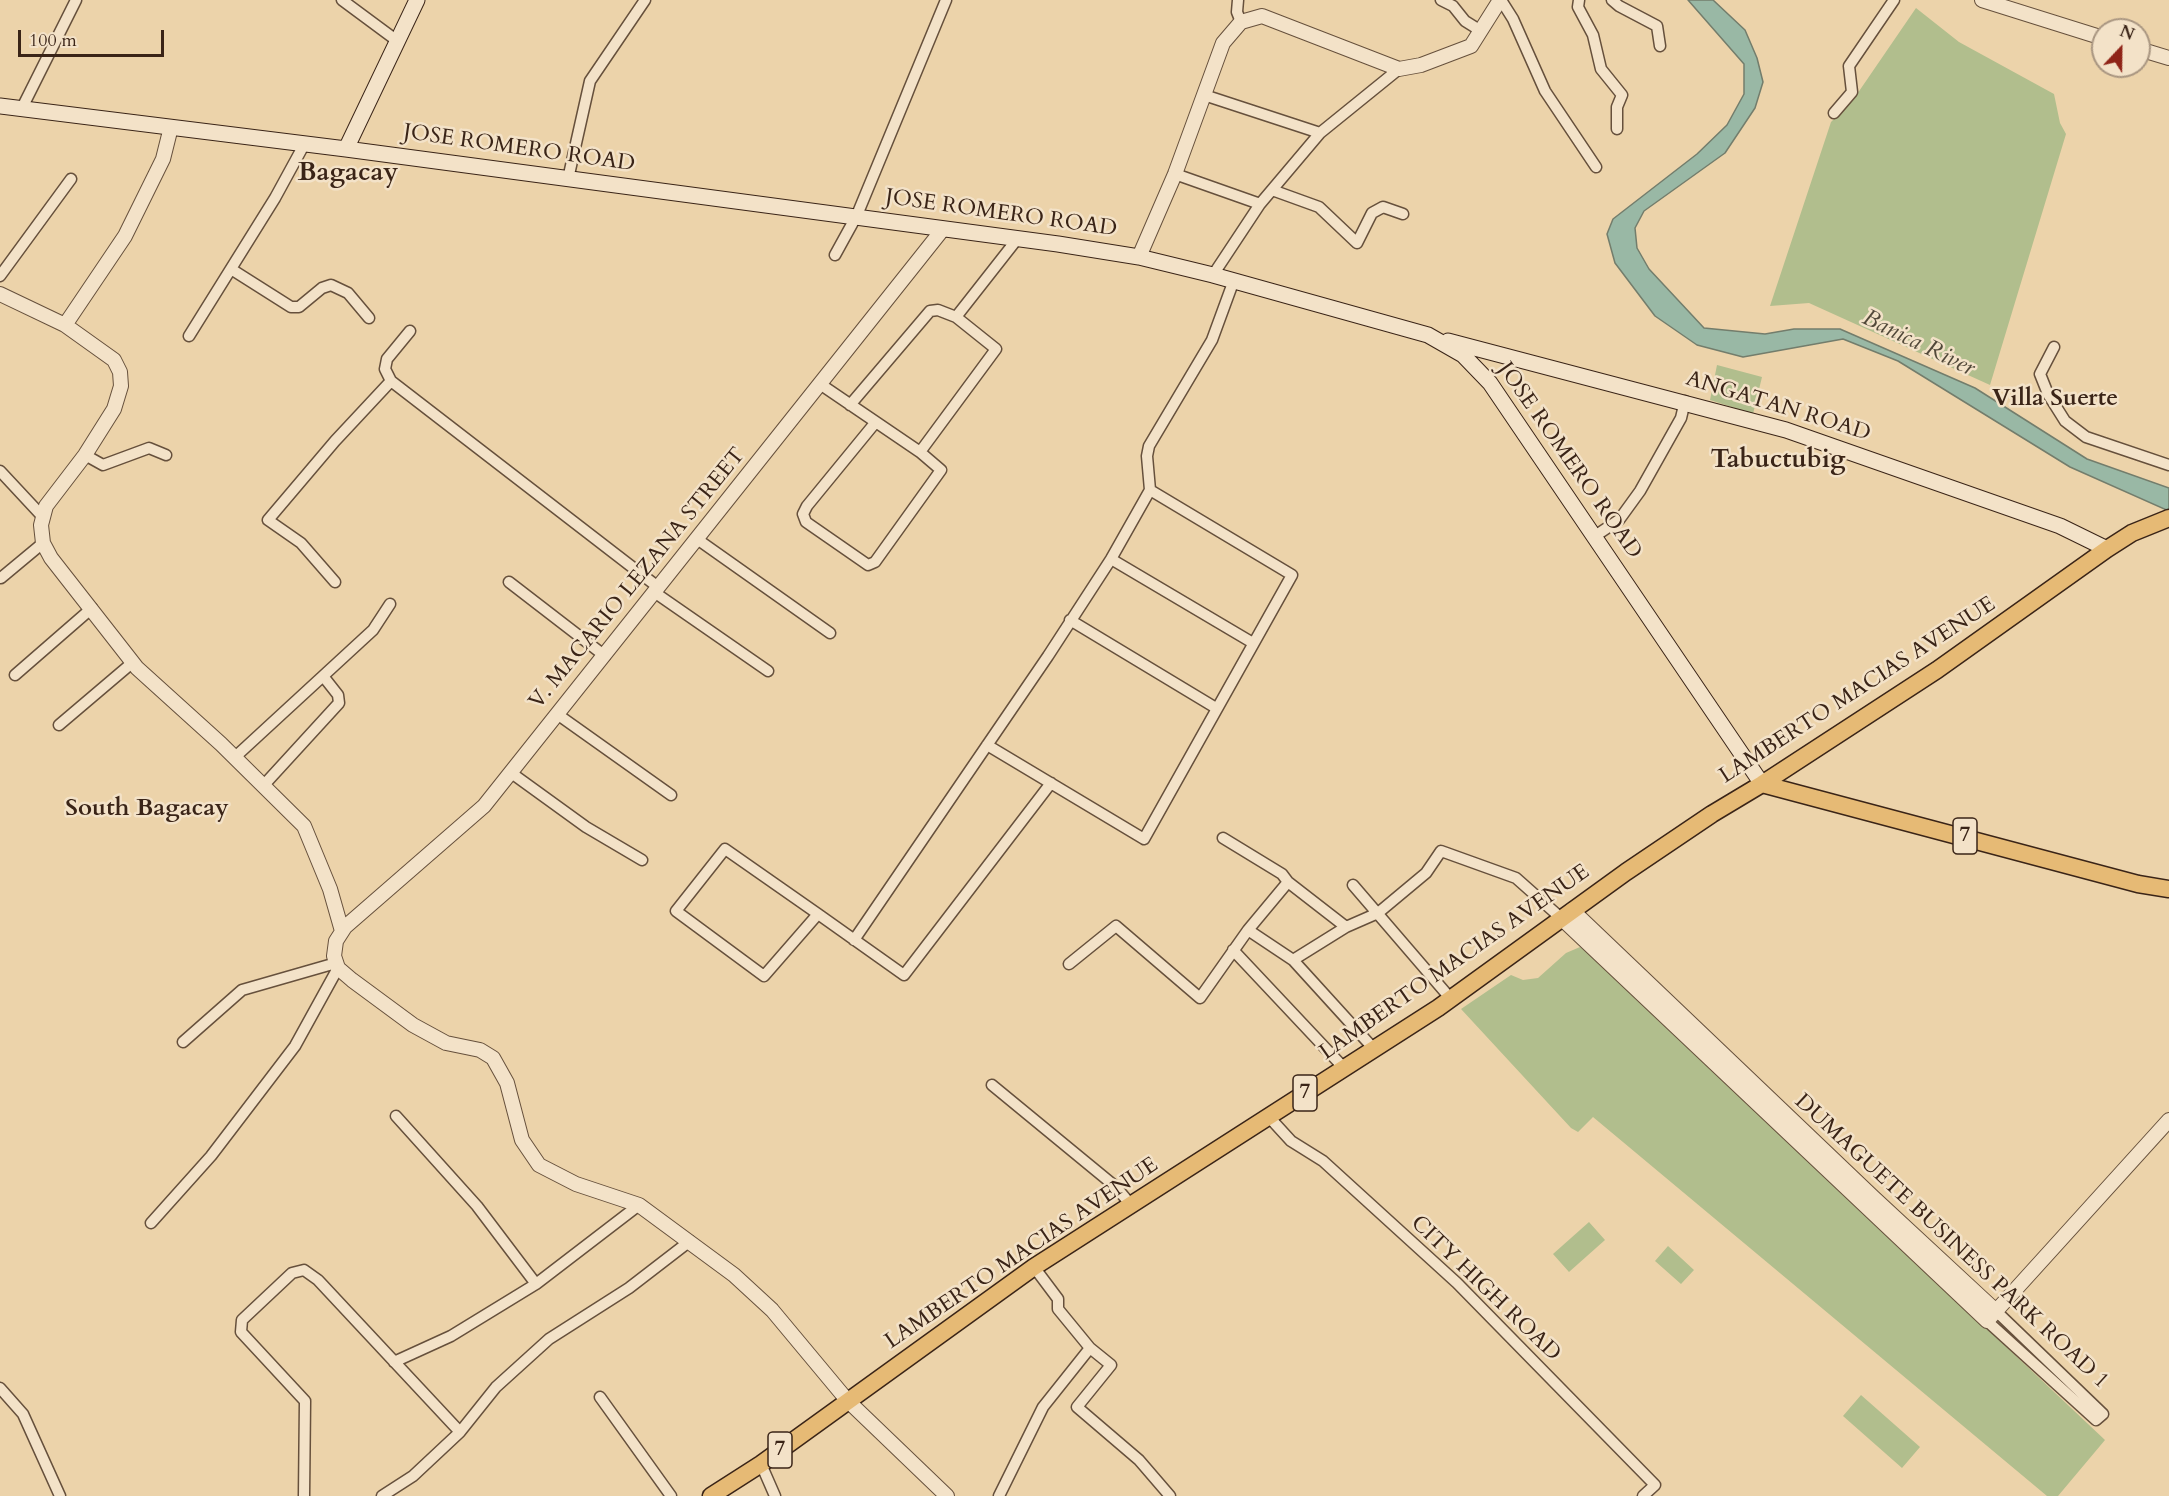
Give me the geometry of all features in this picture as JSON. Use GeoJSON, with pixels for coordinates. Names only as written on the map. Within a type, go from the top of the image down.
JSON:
{"type":"FeatureCollection","features":[{"type":"Feature","properties":{"kind":"main road"},"geometry":{"type":"LineString","coordinates":[[346,149],[417,0]]}},
{"type":"Feature","properties":{"kind":"main road","name":"JOSE ROMERO ROAD"},"geometry":{"type":"LineString","coordinates":[[0,106],[857,215],[1139,257],[1213,274],[1428,335],[1463,355],[1490,383],[1762,784]]}},
{"type":"Feature","properties":{"kind":"main road","name":"ANGATAN ROAD"},"geometry":{"type":"LineString","coordinates":[[1428,335],[1685,401],[1786,430],[2060,526],[2107,549]]}},
{"type":"Feature","properties":{"kind":"main road","name":"7"},"geometry":{"type":"LineString","coordinates":[[2107,549],[2162,521]]}},
{"type":"Feature","properties":{"kind":"main road","name":"LAMBERTO MACIAS AVENUE"},"geometry":{"type":"LineString","coordinates":[[711,1496],[761,1464],[847,1400],[1000,1294],[1034,1267],[1451,999],[1567,914],[1712,814],[1937,670],[2107,549]]}},
{"type":"Feature","properties":{"kind":"main road","name":"7"},"geometry":{"type":"LineString","coordinates":[[1762,784],[2138,884],[2169,889]]}},
{"type":"Feature","properties":{"kind":"street"},"geometry":{"type":"LineString","coordinates":[[22,108],[76,0]]}},
{"type":"Feature","properties":{"kind":"street"},"geometry":{"type":"LineString","coordinates":[[342,0],[396,40]]}},
{"type":"Feature","properties":{"kind":"street"},"geometry":{"type":"LineString","coordinates":[[568,178],[590,81],[645,0]]}},
{"type":"Feature","properties":{"kind":"street"},"geometry":{"type":"LineString","coordinates":[[835,255],[857,215],[946,0]]}},
{"type":"Feature","properties":{"kind":"street"},"geometry":{"type":"LineString","coordinates":[[1238,0],[1237,12],[1241,21]]}},
{"type":"Feature","properties":{"kind":"street"},"geometry":{"type":"LineString","coordinates":[[1442,0],[1453,6],[1466,21],[1481,32]]}},
{"type":"Feature","properties":{"kind":"street"},"geometry":{"type":"LineString","coordinates":[[1213,274],[1260,204],[1320,133],[1400,69],[1421,65],[1471,46],[1500,0],[1513,19],[1545,91],[1561,119],[1596,167]]}},
{"type":"Feature","properties":{"kind":"street"},"geometry":{"type":"LineString","coordinates":[[1579,0],[1578,7],[1593,35],[1600,69],[1622,95],[1617,107],[1617,129]]}},
{"type":"Feature","properties":{"kind":"street"},"geometry":{"type":"LineString","coordinates":[[1612,0],[1658,26],[1660,46]]}},
{"type":"Feature","properties":{"kind":"street"},"geometry":{"type":"LineString","coordinates":[[1834,113],[1852,92],[1849,66],[1894,0]]}},
{"type":"Feature","properties":{"kind":"street"},"geometry":{"type":"LineString","coordinates":[[1982,0],[2091,34]]}},
{"type":"Feature","properties":{"kind":"street"},"geometry":{"type":"LineString","coordinates":[[1139,257],[1175,174],[1223,43],[1241,21],[1262,16],[1400,69]]}},
{"type":"Feature","properties":{"kind":"street"},"geometry":{"type":"LineString","coordinates":[[2151,53],[2169,58]]}},
{"type":"Feature","properties":{"kind":"street"},"geometry":{"type":"LineString","coordinates":[[1204,95],[1320,133]]}},
{"type":"Feature","properties":{"kind":"street"},"geometry":{"type":"LineString","coordinates":[[65,325],[125,236],[163,159],[171,127]]}},
{"type":"Feature","properties":{"kind":"street"},"geometry":{"type":"LineString","coordinates":[[189,336],[305,143]]}},
{"type":"Feature","properties":{"kind":"street"},"geometry":{"type":"LineString","coordinates":[[1175,174],[1260,204]]}},
{"type":"Feature","properties":{"kind":"street"},"geometry":{"type":"LineString","coordinates":[[0,276],[71,179]]}},
{"type":"Feature","properties":{"kind":"street"},"geometry":{"type":"LineString","coordinates":[[1272,190],[1319,207],[1357,243],[1372,213],[1383,207],[1403,214]]}},
{"type":"Feature","properties":{"kind":"street","name":"V. MACARIO LEZANA STREET"},"geometry":{"type":"LineString","coordinates":[[342,931],[484,806],[944,229]]}},
{"type":"Feature","properties":{"kind":"street"},"geometry":{"type":"LineString","coordinates":[[956,317],[1018,238]]}},
{"type":"Feature","properties":{"kind":"street"},"geometry":{"type":"LineString","coordinates":[[231,269],[291,307],[299,307],[322,288],[331,285],[348,293],[369,318]]}},
{"type":"Feature","properties":{"kind":"street"},"geometry":{"type":"LineString","coordinates":[[854,940],[1111,560],[1150,490],[1147,456],[1149,446],[1212,340],[1234,280]]}},
{"type":"Feature","properties":{"kind":"street"},"geometry":{"type":"LineString","coordinates":[[0,294],[65,325],[114,360],[120,372],[121,386],[114,409],[85,456],[53,495],[42,516],[43,543],[51,558],[92,608],[132,663],[304,826],[330,889],[342,931],[334,949],[337,966],[295,1046],[211,1156],[151,1223]]}},
{"type":"Feature","properties":{"kind":"street"},"geometry":{"type":"LineString","coordinates":[[850,405],[930,311],[938,310],[956,317],[996,350],[920,452]]}},
{"type":"Feature","properties":{"kind":"street"},"geometry":{"type":"LineString","coordinates":[[410,331],[387,359],[385,369],[391,381],[656,590],[768,671]]}},
{"type":"Feature","properties":{"kind":"street"},"geometry":{"type":"LineString","coordinates":[[2054,347],[2040,374],[2048,394],[2065,421],[2086,437],[2169,465]]}},
{"type":"Feature","properties":{"kind":"street"},"geometry":{"type":"LineString","coordinates":[[335,582],[301,543],[268,520],[335,441],[391,381]]}},
{"type":"Feature","properties":{"kind":"street"},"geometry":{"type":"LineString","coordinates":[[820,384],[920,452],[941,470],[875,562],[868,565],[806,522],[803,514],[807,506],[875,423]]}},
{"type":"Feature","properties":{"kind":"street"},"geometry":{"type":"LineString","coordinates":[[1595,536],[1619,520],[1640,490],[1681,418],[1685,401]]}},
{"type":"Feature","properties":{"kind":"street"},"geometry":{"type":"LineString","coordinates":[[85,456],[103,465],[149,448],[166,454]]}},
{"type":"Feature","properties":{"kind":"street"},"geometry":{"type":"LineString","coordinates":[[0,471],[42,516]]}},
{"type":"Feature","properties":{"kind":"street"},"geometry":{"type":"LineString","coordinates":[[987,745],[1144,839],[1292,575],[1150,490]]}},
{"type":"Feature","properties":{"kind":"street"},"geometry":{"type":"LineString","coordinates":[[697,539],[830,633]]}},
{"type":"Feature","properties":{"kind":"street"},"geometry":{"type":"LineString","coordinates":[[1,578],[43,543]]}},
{"type":"Feature","properties":{"kind":"street"},"geometry":{"type":"LineString","coordinates":[[1111,560],[1253,643]]}},
{"type":"Feature","properties":{"kind":"street"},"geometry":{"type":"LineString","coordinates":[[509,582],[605,656]]}},
{"type":"Feature","properties":{"kind":"street"},"geometry":{"type":"LineString","coordinates":[[234,758],[373,630],[390,604]]}},
{"type":"Feature","properties":{"kind":"street"},"geometry":{"type":"LineString","coordinates":[[15,675],[92,608]]}},
{"type":"Feature","properties":{"kind":"street"},"geometry":{"type":"LineString","coordinates":[[1070,620],[1216,708]]}},
{"type":"Feature","properties":{"kind":"street"},"geometry":{"type":"LineString","coordinates":[[59,725],[132,663]]}},
{"type":"Feature","properties":{"kind":"street"},"geometry":{"type":"LineString","coordinates":[[263,786],[339,704],[338,695],[323,676]]}},
{"type":"Feature","properties":{"kind":"street"},"geometry":{"type":"LineString","coordinates":[[557,714],[671,795]]}},
{"type":"Feature","properties":{"kind":"street"},"geometry":{"type":"LineString","coordinates":[[510,772],[586,827],[642,860]]}},
{"type":"Feature","properties":{"kind":"street"},"geometry":{"type":"LineString","coordinates":[[818,914],[764,976],[676,911],[725,849],[818,914],[904,975],[1051,783]]}},
{"type":"Feature","properties":{"kind":"street"},"geometry":{"type":"LineString","coordinates":[[1222,838],[1282,874],[1288,882],[1346,927]]}},
{"type":"Feature","properties":{"kind":"street"},"geometry":{"type":"LineString","coordinates":[[1293,960],[1346,927],[1378,913],[1426,873],[1441,851],[1516,878],[1567,914]]}},
{"type":"Feature","properties":{"kind":"street"},"geometry":{"type":"LineString","coordinates":[[1068,964],[1116,926],[1200,998],[1248,930],[1288,882]]}},
{"type":"Feature","properties":{"kind":"street"},"geometry":{"type":"LineString","coordinates":[[1353,885],[1451,999]]}},
{"type":"Feature","properties":{"kind":"street","name":"DUMAGUETE BUSINESS PARK ROAD 1"},"geometry":{"type":"LineString","coordinates":[[1567,914],[1992,1316],[2096,1420],[2103,1413],[1992,1316]]}},
{"type":"Feature","properties":{"kind":"street"},"geometry":{"type":"LineString","coordinates":[[1248,930],[1293,960],[1374,1049]]}},
{"type":"Feature","properties":{"kind":"street"},"geometry":{"type":"LineString","coordinates":[[1233,950],[1344,1068]]}},
{"type":"Feature","properties":{"kind":"street"},"geometry":{"type":"LineString","coordinates":[[183,1042],[242,990],[337,966]]}},
{"type":"Feature","properties":{"kind":"street"},"geometry":{"type":"LineString","coordinates":[[337,966],[388,1009],[435,1038],[480,1050],[493,1058],[507,1083],[522,1140],[538,1164],[576,1184],[639,1205],[734,1275],[772,1310],[847,1400],[946,1496]]}},
{"type":"Feature","properties":{"kind":"street"},"geometry":{"type":"LineString","coordinates":[[992,1085],[1116,1187],[1131,1205]]}},
{"type":"Feature","properties":{"kind":"street"},"geometry":{"type":"LineString","coordinates":[[396,1116],[477,1206],[536,1284]]}},
{"type":"Feature","properties":{"kind":"street","name":"CITY HIGH ROAD"},"geometry":{"type":"LineString","coordinates":[[1269,1117],[1291,1141],[1323,1161],[1456,1283],[1655,1485],[1643,1496]]}},
{"type":"Feature","properties":{"kind":"street"},"geometry":{"type":"LineString","coordinates":[[1992,1316],[2169,1120]]}},
{"type":"Feature","properties":{"kind":"street"},"geometry":{"type":"LineString","coordinates":[[394,1362],[451,1336],[536,1284],[639,1205]]}},
{"type":"Feature","properties":{"kind":"street"},"geometry":{"type":"LineString","coordinates":[[382,1496],[413,1476],[460,1432],[496,1387],[549,1339],[629,1288],[690,1241]]}},
{"type":"Feature","properties":{"kind":"street"},"geometry":{"type":"LineString","coordinates":[[1034,1267],[1058,1299],[1058,1309],[1090,1348],[1110,1365],[1077,1407],[1139,1461],[1170,1496]]}},
{"type":"Feature","properties":{"kind":"street"},"geometry":{"type":"LineString","coordinates":[[304,1496],[307,1414],[305,1401],[241,1332],[242,1320],[292,1273],[304,1270],[318,1280],[460,1432]]}},
{"type":"Feature","properties":{"kind":"street"},"geometry":{"type":"LineString","coordinates":[[999,1496],[1043,1407],[1090,1348]]}},
{"type":"Feature","properties":{"kind":"street"},"geometry":{"type":"LineString","coordinates":[[0,1388],[23,1414],[60,1496]]}},
{"type":"Feature","properties":{"kind":"street"},"geometry":{"type":"LineString","coordinates":[[600,1397],[671,1496]]}},
{"type":"Feature","properties":{"kind":"street"},"geometry":{"type":"LineString","coordinates":[[761,1464],[775,1496]]}},
{"type":"Feature","properties":{"kind":"green space"},"geometry":{"type":"Polygon","coordinates":[[[1916,8],[1959,42],[2054,94],[2060,123],[2066,134],[1990,385],[1809,303],[1770,306],[1831,122],[1853,100],[1916,8]]]}},
{"type":"Feature","properties":{"kind":"green space"},"geometry":{"type":"Polygon","coordinates":[[[1717,365],[1762,377],[1753,414],[1710,400],[1717,365]]]}},
{"type":"Feature","properties":{"kind":"green space"},"geometry":{"type":"Polygon","coordinates":[[[1580,947],[1586,950],[2105,1440],[2058,1496],[2047,1496],[1593,1117],[1578,1132],[1571,1128],[1461,1009],[1511,975],[1523,980],[1538,978],[1566,953],[1580,947]]]}},
{"type":"Feature","properties":{"kind":"green space"},"geometry":{"type":"Polygon","coordinates":[[[1589,1222],[1605,1240],[1569,1272],[1553,1254],[1589,1222]]]}},
{"type":"Feature","properties":{"kind":"green space"},"geometry":{"type":"Polygon","coordinates":[[[1668,1246],[1694,1270],[1681,1284],[1655,1261],[1668,1246]]]}},
{"type":"Feature","properties":{"kind":"green space"},"geometry":{"type":"Polygon","coordinates":[[[1861,1395],[1920,1447],[1902,1468],[1843,1416],[1861,1395]]]}},
{"type":"Feature","properties":{"kind":"shaded area"},"geometry":{"type":"Polygon","coordinates":[[[1688,0],[1713,0],[1745,30],[1757,58],[1763,82],[1755,108],[1725,153],[1644,211],[1635,228],[1637,248],[1649,269],[1704,328],[1765,334],[1794,329],[1840,329],[1975,388],[2087,459],[2169,488],[2169,511],[2070,467],[1898,361],[1843,339],[1743,357],[1697,345],[1655,316],[1615,263],[1607,234],[1613,219],[1697,154],[1727,125],[1744,94],[1744,64],[1688,0]]]}},
{"type":"Feature","properties":{"kind":"district","name":"Bagacay"},"geometry":{"type":"Point","coordinates":[348,174]}},
{"type":"Feature","properties":{"kind":"district","name":"Villa Suerte"},"geometry":{"type":"Point","coordinates":[2055,399]}},
{"type":"Feature","properties":{"kind":"district","name":"Tabuctubig"},"geometry":{"type":"Point","coordinates":[1778,461]}},
{"type":"Feature","properties":{"kind":"district","name":"South Bagacay"},"geometry":{"type":"Point","coordinates":[147,809]}},
{"type":"Feature","properties":{"kind":"water label","name":"Banica River"},"geometry":{"type":"Point","coordinates":[1918,344]}}]}
